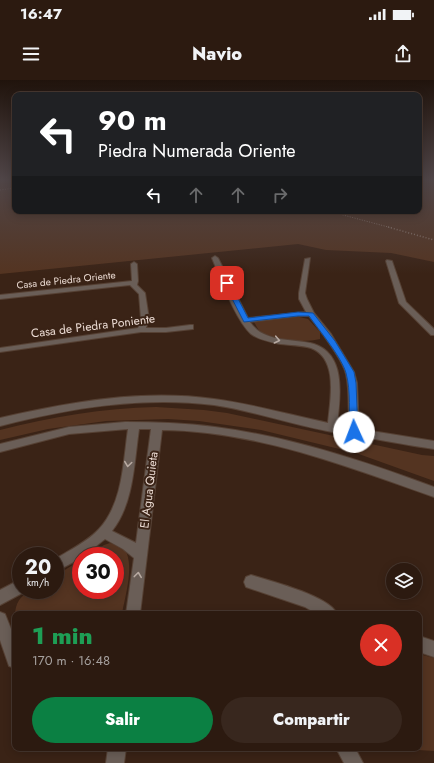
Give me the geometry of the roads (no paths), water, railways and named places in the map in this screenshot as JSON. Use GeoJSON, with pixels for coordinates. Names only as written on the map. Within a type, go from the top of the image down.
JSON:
{"type":"FeatureCollection","features":[{"type":"Feature","properties":{"kind":"street"},"geometry":{"type":"LineString","coordinates":[[215,258],[246,320],[255,333],[261,337],[279,341],[310,345],[318,348],[325,355],[334,370],[335,378],[332,428]]}},
{"type":"Feature","properties":{"kind":"street"},"geometry":{"type":"LineString","coordinates":[[308,259],[302,293],[303,299],[311,314],[326,334],[350,372],[352,383],[354,432]]}},
{"type":"Feature","properties":{"kind":"street"},"geometry":{"type":"LineString","coordinates":[[389,261],[403,303],[434,333]]}},
{"type":"Feature","properties":{"kind":"street"},"geometry":{"type":"LineString","coordinates":[[134,264],[135,276],[133,286],[142,293],[145,319],[141,330]]}},
{"type":"Feature","properties":{"kind":"street","name":"Casa de Piedra Oriente"},"geometry":{"type":"LineString","coordinates":[[0,297],[134,283]]}},
{"type":"Feature","properties":{"kind":"street"},"geometry":{"type":"LineString","coordinates":[[246,320],[311,314]]}},
{"type":"Feature","properties":{"kind":"street","name":"Casa de Piedra Poniente"},"geometry":{"type":"LineString","coordinates":[[0,350],[141,330],[166,330],[190,327]]}},
{"type":"Feature","properties":{"kind":"street"},"geometry":{"type":"LineString","coordinates":[[310,345],[322,342],[326,339],[326,334]]}},
{"type":"Feature","properties":{"kind":"street"},"geometry":{"type":"LineString","coordinates":[[0,422],[27,415],[90,404],[130,400],[167,399],[214,402],[392,440],[434,445]]}},
{"type":"Feature","properties":{"kind":"street","name":"El Agua Quieta"},"geometry":{"type":"LineString","coordinates":[[64,560],[84,548],[103,533],[111,524],[121,504],[134,426]]}},
{"type":"Feature","properties":{"kind":"street"},"geometry":{"type":"LineString","coordinates":[[0,448],[65,431],[99,427],[157,426],[197,429],[241,435],[298,447],[360,465],[434,492]]}},
{"type":"Feature","properties":{"kind":"street","name":"El Agua Quieta"},"geometry":{"type":"LineString","coordinates":[[133,611],[157,426]]}},
{"type":"Feature","properties":{"kind":"street"},"geometry":{"type":"LineString","coordinates":[[103,533],[129,544],[140,555]]}},
{"type":"Feature","properties":{"kind":"street"},"geometry":{"type":"LineString","coordinates":[[251,582],[309,601],[325,611]]}},
{"type":"Feature","properties":{"kind":"street"},"geometry":{"type":"LineString","coordinates":[[0,598],[12,591]]}},
{"type":"Feature","properties":{"kind":"street"},"geometry":{"type":"LineString","coordinates":[[0,619],[12,652]]}},
{"type":"Feature","properties":{"kind":"street"},"geometry":{"type":"LineString","coordinates":[[422,645],[434,649]]}},
{"type":"Feature","properties":{"kind":"street"},"geometry":{"type":"LineString","coordinates":[[115,763],[117,751]]}},
{"type":"Feature","properties":{"kind":"street"},"geometry":{"type":"LineString","coordinates":[[347,751],[354,763]]}}]}
